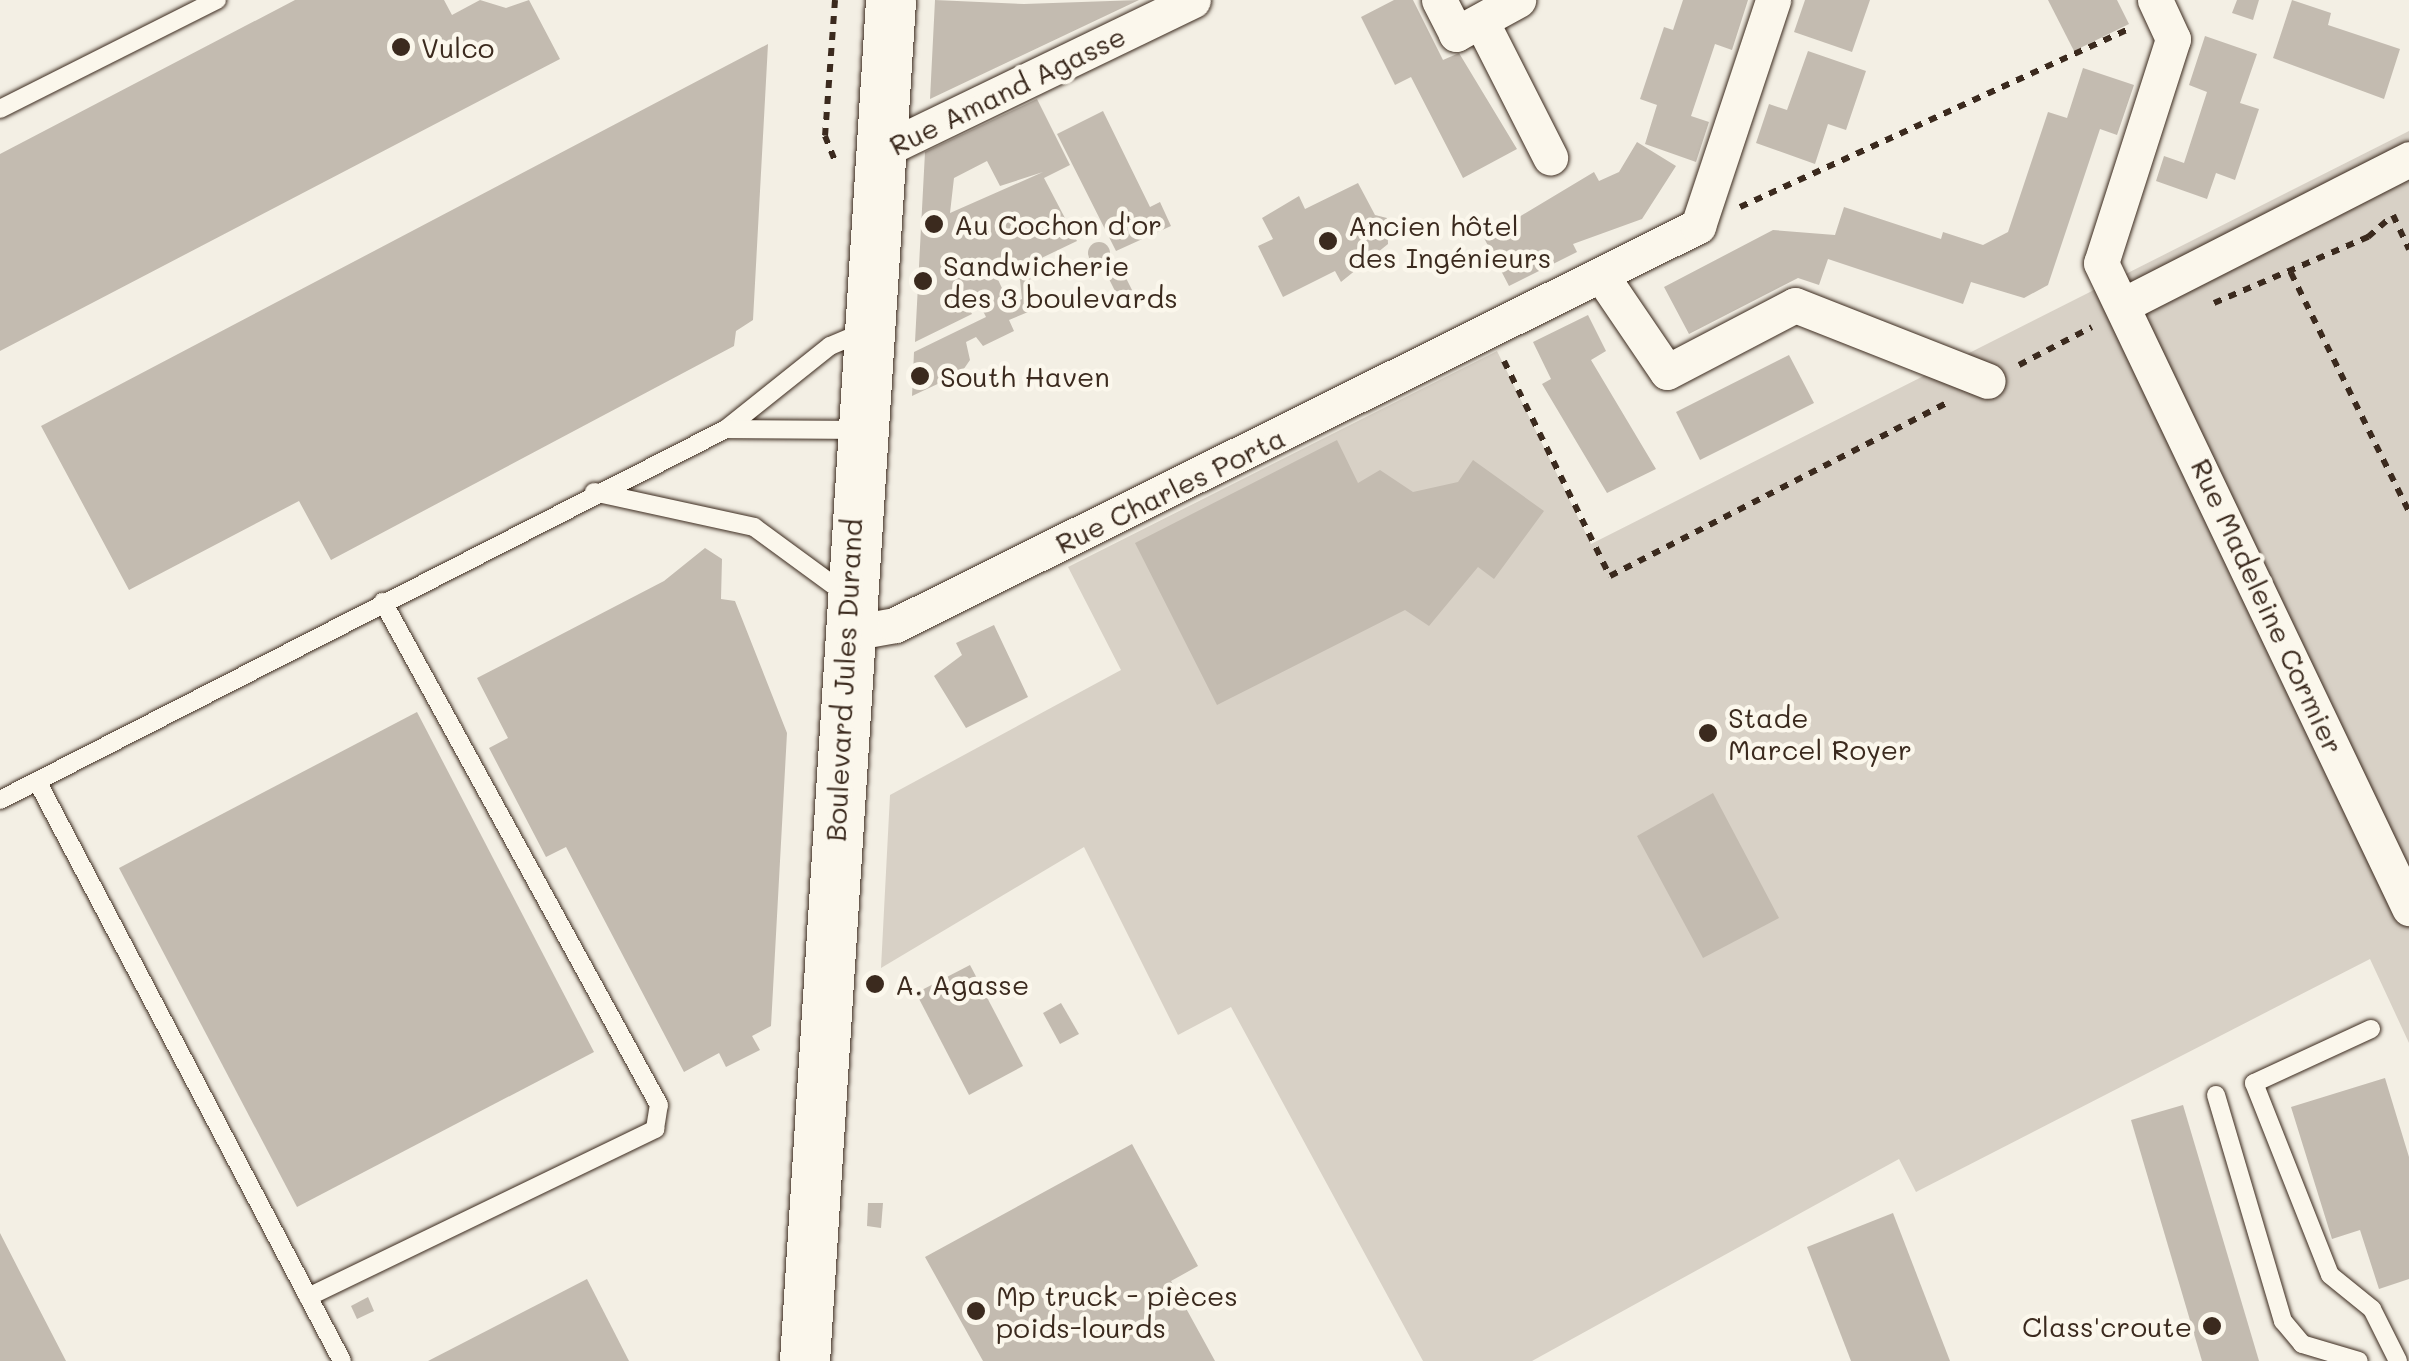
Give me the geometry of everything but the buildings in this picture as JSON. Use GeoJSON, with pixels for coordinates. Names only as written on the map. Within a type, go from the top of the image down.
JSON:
{"type":"FeatureCollection","features":[{"type":"Feature","properties":{"kind":"main road","name":"Boulevard Jules Durand"},"geometry":{"type":"LineString","coordinates":[[805,1361],[857,430],[875,154],[891,0]]}},
{"type":"Feature","properties":{"kind":"street","name":"Rue Amand Agasse"},"geometry":{"type":"LineString","coordinates":[[875,154],[1193,0]]}},
{"type":"Feature","properties":{"kind":"street"},"geometry":{"type":"LineString","coordinates":[[1439,0],[1456,34],[1518,0]]}},
{"type":"Feature","properties":{"kind":"street"},"geometry":{"type":"LineString","coordinates":[[1698,226],[1773,0]]}},
{"type":"Feature","properties":{"kind":"street","name":"Rue Madeleine Cormier"},"geometry":{"type":"LineString","coordinates":[[2156,1],[2173,39],[2101,263],[2409,908]]}},
{"type":"Feature","properties":{"kind":"street"},"geometry":{"type":"LineString","coordinates":[[1480,21],[1550,157]]}},
{"type":"Feature","properties":{"kind":"street"},"geometry":{"type":"LineString","coordinates":[[2130,318],[2409,159]]}},
{"type":"Feature","properties":{"kind":"street","name":"Rue Charles Porta"},"geometry":{"type":"LineString","coordinates":[[846,615],[895,625],[1698,226]]}},
{"type":"Feature","properties":{"kind":"street"},"geometry":{"type":"LineString","coordinates":[[1601,275],[1666,372],[1796,305],[1988,381]]}},
{"type":"Feature","properties":{"kind":"lane"},"geometry":{"type":"LineString","coordinates":[[0,109],[218,0]]}},
{"type":"Feature","properties":{"kind":"lane"},"geometry":{"type":"LineString","coordinates":[[0,800],[594,492],[726,429],[830,346],[864,332]]}},
{"type":"Feature","properties":{"kind":"lane"},"geometry":{"type":"LineString","coordinates":[[726,429],[857,430]]}},
{"type":"Feature","properties":{"kind":"lane"},"geometry":{"type":"LineString","coordinates":[[594,492],[754,526],[846,615]]}},
{"type":"Feature","properties":{"kind":"lane"},"geometry":{"type":"LineString","coordinates":[[308,1297],[655,1129],[659,1105],[383,602]]}},
{"type":"Feature","properties":{"kind":"lane"},"geometry":{"type":"LineString","coordinates":[[37,781],[342,1361]]}},
{"type":"Feature","properties":{"kind":"lane"},"geometry":{"type":"LineString","coordinates":[[2371,1030],[2254,1083],[2330,1276],[2372,1309],[2398,1361]]}},
{"type":"Feature","properties":{"kind":"lane"},"geometry":{"type":"LineString","coordinates":[[2216,1095],[2283,1322],[2302,1344],[2359,1361]]}},
{"type":"Feature","properties":{"kind":"path"},"geometry":{"type":"LineString","coordinates":[[1698,226],[1953,114],[2132,27],[2156,1]]}},
{"type":"Feature","properties":{"kind":"path"},"geometry":{"type":"LineString","coordinates":[[2208,305],[2292,273],[2392,217],[2400,206]]}},
{"type":"Feature","properties":{"kind":"path"},"geometry":{"type":"LineString","coordinates":[[2392,217],[2409,249]]}},
{"type":"Feature","properties":{"kind":"path"},"geometry":{"type":"LineString","coordinates":[[2292,273],[2409,512]]}},
{"type":"Feature","properties":{"kind":"path"},"geometry":{"type":"LineString","coordinates":[[1490,332],[1610,576],[2095,326],[2130,318]]}},
{"type":"Feature","properties":{"kind":"shaded area","name":"Stade Marcel Royer"},"geometry":{"type":"Polygon","coordinates":[[[2409,131],[2409,1043],[2370,959],[1916,1192],[1899,1159],[1532,1361],[1423,1361],[1231,1007],[1178,1035],[1084,847],[881,968],[890,795],[1121,670],[1068,567],[1497,351],[1591,544],[2409,131]]]}},
{"type":"Feature","properties":{"kind":"place","name":"Vulco"},"geometry":{"type":"Point","coordinates":[401,47]}},
{"type":"Feature","properties":{"kind":"place","name":"Au Cochon d'or"},"geometry":{"type":"Point","coordinates":[934,224]}},
{"type":"Feature","properties":{"kind":"place","name":"Ancien hôtel des Ingénieurs"},"geometry":{"type":"Point","coordinates":[1328,241]}},
{"type":"Feature","properties":{"kind":"place","name":"Sandwicherie des 3 boulevards"},"geometry":{"type":"Point","coordinates":[923,281]}},
{"type":"Feature","properties":{"kind":"place","name":"South Haven"},"geometry":{"type":"Point","coordinates":[920,376]}},
{"type":"Feature","properties":{"kind":"place","name":"Stade Marcel Royer"},"geometry":{"type":"Point","coordinates":[1708,733]}},
{"type":"Feature","properties":{"kind":"place","name":"A. Agasse"},"geometry":{"type":"Point","coordinates":[875,984]}},
{"type":"Feature","properties":{"kind":"place","name":"Mp truck - pièces poids-lourds"},"geometry":{"type":"Point","coordinates":[976,1311]}},
{"type":"Feature","properties":{"kind":"place","name":"Class'croute"},"geometry":{"type":"Point","coordinates":[2212,1326]}}]}
